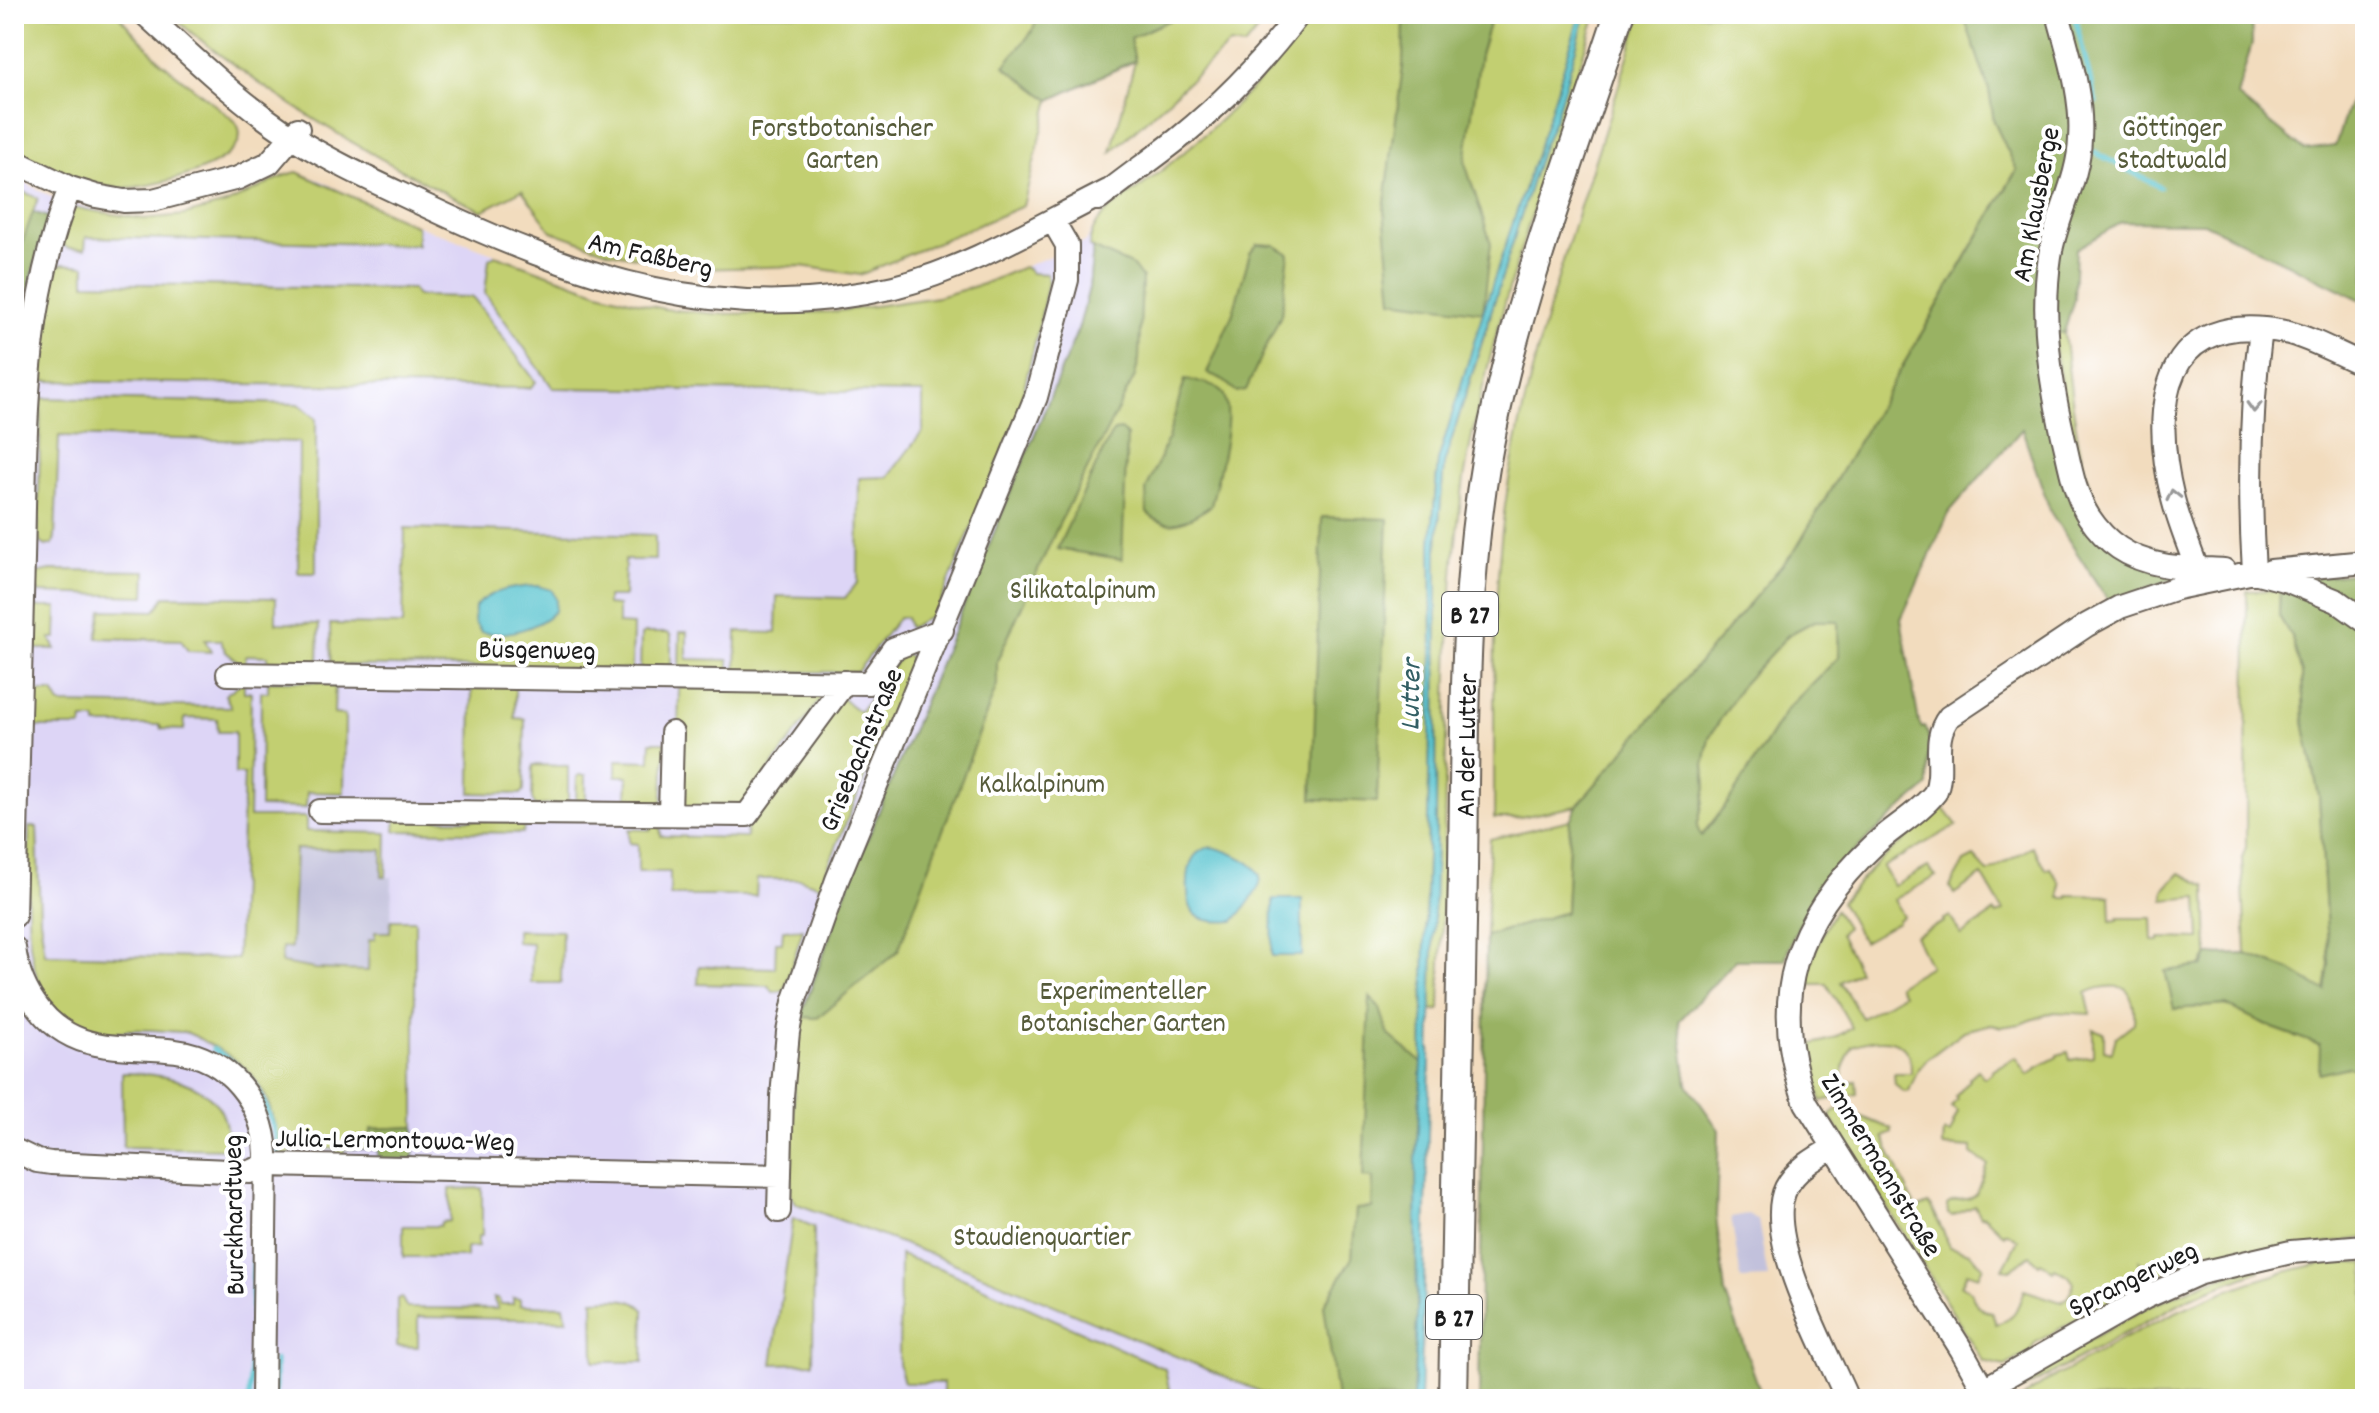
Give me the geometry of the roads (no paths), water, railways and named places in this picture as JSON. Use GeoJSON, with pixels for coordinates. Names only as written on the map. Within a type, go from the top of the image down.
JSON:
{"type":"FeatureCollection","features":[{"type":"Feature","properties":{"kind":"main road","name":"An der Lutter"},"geometry":{"type":"LineString","coordinates":[[1453,1399],[1467,692],[1480,498],[1494,421],[1528,291],[1619,14]]}},
{"type":"Feature","properties":{"kind":"street","name":"Am Faßberg"},"geometry":{"type":"LineString","coordinates":[[145,14],[192,57],[219,72],[292,131],[393,190],[491,237],[602,277],[672,294],[780,302],[892,287],[956,268],[1055,224],[1108,191],[1180,137],[1239,83],[1299,14]]}},
{"type":"Feature","properties":{"kind":"street","name":"Am Klausberge"},"geometry":{"type":"LineString","coordinates":[[2058,14],[2077,95],[2081,136],[2050,256],[2047,348],[2058,416],[2073,479],[2088,516],[2114,544],[2144,560],[2197,569],[2254,572],[2365,562]]}},
{"type":"Feature","properties":{"kind":"street"},"geometry":{"type":"LineString","coordinates":[[14,161],[70,188],[124,201],[153,200],[222,180],[264,156],[292,131]]}},
{"type":"Feature","properties":{"kind":"street"},"geometry":{"type":"LineString","coordinates":[[14,916],[27,389],[39,292],[56,226],[70,188]]}},
{"type":"Feature","properties":{"kind":"street","name":"Grisebachstraße"},"geometry":{"type":"LineString","coordinates":[[779,1211],[784,1073],[794,1002],[837,880],[1036,397],[1056,324],[1061,268],[1055,224]]}},
{"type":"Feature","properties":{"kind":"street"},"geometry":{"type":"LineString","coordinates":[[2197,569],[2173,500],[2167,465],[2165,426],[2169,378],[2185,353],[2197,342],[2214,334],[2261,329],[2288,333],[2365,365]]}},
{"type":"Feature","properties":{"kind":"street"},"geometry":{"type":"LineString","coordinates":[[2261,329],[2256,363],[2252,453],[2254,572],[2288,581],[2337,601],[2365,621]]}},
{"type":"Feature","properties":{"kind":"street","name":"Zimmermannstraße"},"geometry":{"type":"LineString","coordinates":[[1986,1394],[1811,1113],[1795,1069],[1788,1026],[1793,967],[1809,926],[1838,880],[1935,793],[1939,778],[1939,741],[1946,721],[1954,712],[2087,625],[2120,607],[2177,588],[2254,572]]}},
{"type":"Feature","properties":{"kind":"street","name":"Büsgenweg"},"geometry":{"type":"LineString","coordinates":[[228,674],[869,683],[893,649],[942,630]]}},
{"type":"Feature","properties":{"kind":"street"},"geometry":{"type":"LineString","coordinates":[[320,811],[747,815],[845,682]]}},
{"type":"Feature","properties":{"kind":"street"},"geometry":{"type":"LineString","coordinates":[[670,814],[672,733]]}},
{"type":"Feature","properties":{"kind":"street","name":"Burckhardtweg"},"geometry":{"type":"LineString","coordinates":[[14,948],[17,968],[28,994],[43,1015],[65,1033],[103,1046],[193,1054],[231,1075],[252,1101],[265,1142],[266,1165],[263,1399]]}},
{"type":"Feature","properties":{"kind":"street"},"geometry":{"type":"LineString","coordinates":[[1833,1148],[1807,1164],[1786,1188],[1781,1209],[1781,1236],[1791,1270],[1847,1399]]}},
{"type":"Feature","properties":{"kind":"street","name":"Julia-Lermontowa-Weg"},"geometry":{"type":"LineString","coordinates":[[14,1150],[37,1161],[51,1163],[250,1172],[266,1165],[780,1176]]}},
{"type":"Feature","properties":{"kind":"street","name":"Sprangerweg"},"geometry":{"type":"LineString","coordinates":[[1986,1394],[2172,1284],[2217,1268],[2273,1255],[2365,1246]]}},
{"type":"Feature","properties":{"kind":"water"},"geometry":{"type":"Polygon","coordinates":[[[1580,14],[1586,14],[1556,116],[1542,148],[1444,464],[1437,546],[1436,837],[1423,1321],[1420,1399],[1413,1399],[1417,1320],[1416,1161],[1422,1063],[1432,652],[1431,544],[1438,461],[1580,14]]]}},
{"type":"Feature","properties":{"kind":"water"},"geometry":{"type":"Polygon","coordinates":[[[538,586],[552,590],[556,600],[555,611],[539,623],[520,630],[490,633],[481,632],[474,622],[475,607],[488,596],[512,588],[538,586]]]}},
{"type":"Feature","properties":{"kind":"water"},"geometry":{"type":"Polygon","coordinates":[[[1210,847],[1242,859],[1260,876],[1256,892],[1234,921],[1203,919],[1192,909],[1188,886],[1191,862],[1199,852],[1210,847]]]}},
{"type":"Feature","properties":{"kind":"water"},"geometry":{"type":"Polygon","coordinates":[[[1273,899],[1302,899],[1302,956],[1272,956],[1273,899]]]}},
{"type":"Feature","properties":{"kind":"waterway"},"geometry":{"type":"LineString","coordinates":[[2074,14],[2096,102]]}},
{"type":"Feature","properties":{"kind":"waterway"},"geometry":{"type":"LineString","coordinates":[[2094,152],[2160,187]]}},
{"type":"Feature","properties":{"kind":"waterway"},"geometry":{"type":"LineString","coordinates":[[213,1049],[250,1080],[266,1107],[279,1154]]}},
{"type":"Feature","properties":{"kind":"waterway"},"geometry":{"type":"LineString","coordinates":[[249,1399],[254,1238]]}},
{"type":"Feature","properties":{"kind":"waterway"},"geometry":{"type":"LineString","coordinates":[[275,1360],[275,1399]]}},
{"type":"Feature","properties":{"kind":"park label","name":"Forstbotanischer Garten"},"geometry":{"type":"Point","coordinates":[842,142]}},
{"type":"Feature","properties":{"kind":"park label","name":"Göttinger Stadtwald"},"geometry":{"type":"Point","coordinates":[2172,142]}},
{"type":"Feature","properties":{"kind":"park label","name":"Silikatalpinum"},"geometry":{"type":"Point","coordinates":[1083,588]}},
{"type":"Feature","properties":{"kind":"park label","name":"Kalkalpinum"},"geometry":{"type":"Point","coordinates":[1042,782]}},
{"type":"Feature","properties":{"kind":"park label","name":"Experimenteller Botanischer Garten"},"geometry":{"type":"Point","coordinates":[1123,1005]}},
{"type":"Feature","properties":{"kind":"park label","name":"Staudienquartier"},"geometry":{"type":"Point","coordinates":[1042,1235]}},
{"type":"Feature","properties":{"kind":"water label","name":"Lutter"},"geometry":{"type":"Point","coordinates":[1409,695]}}]}
